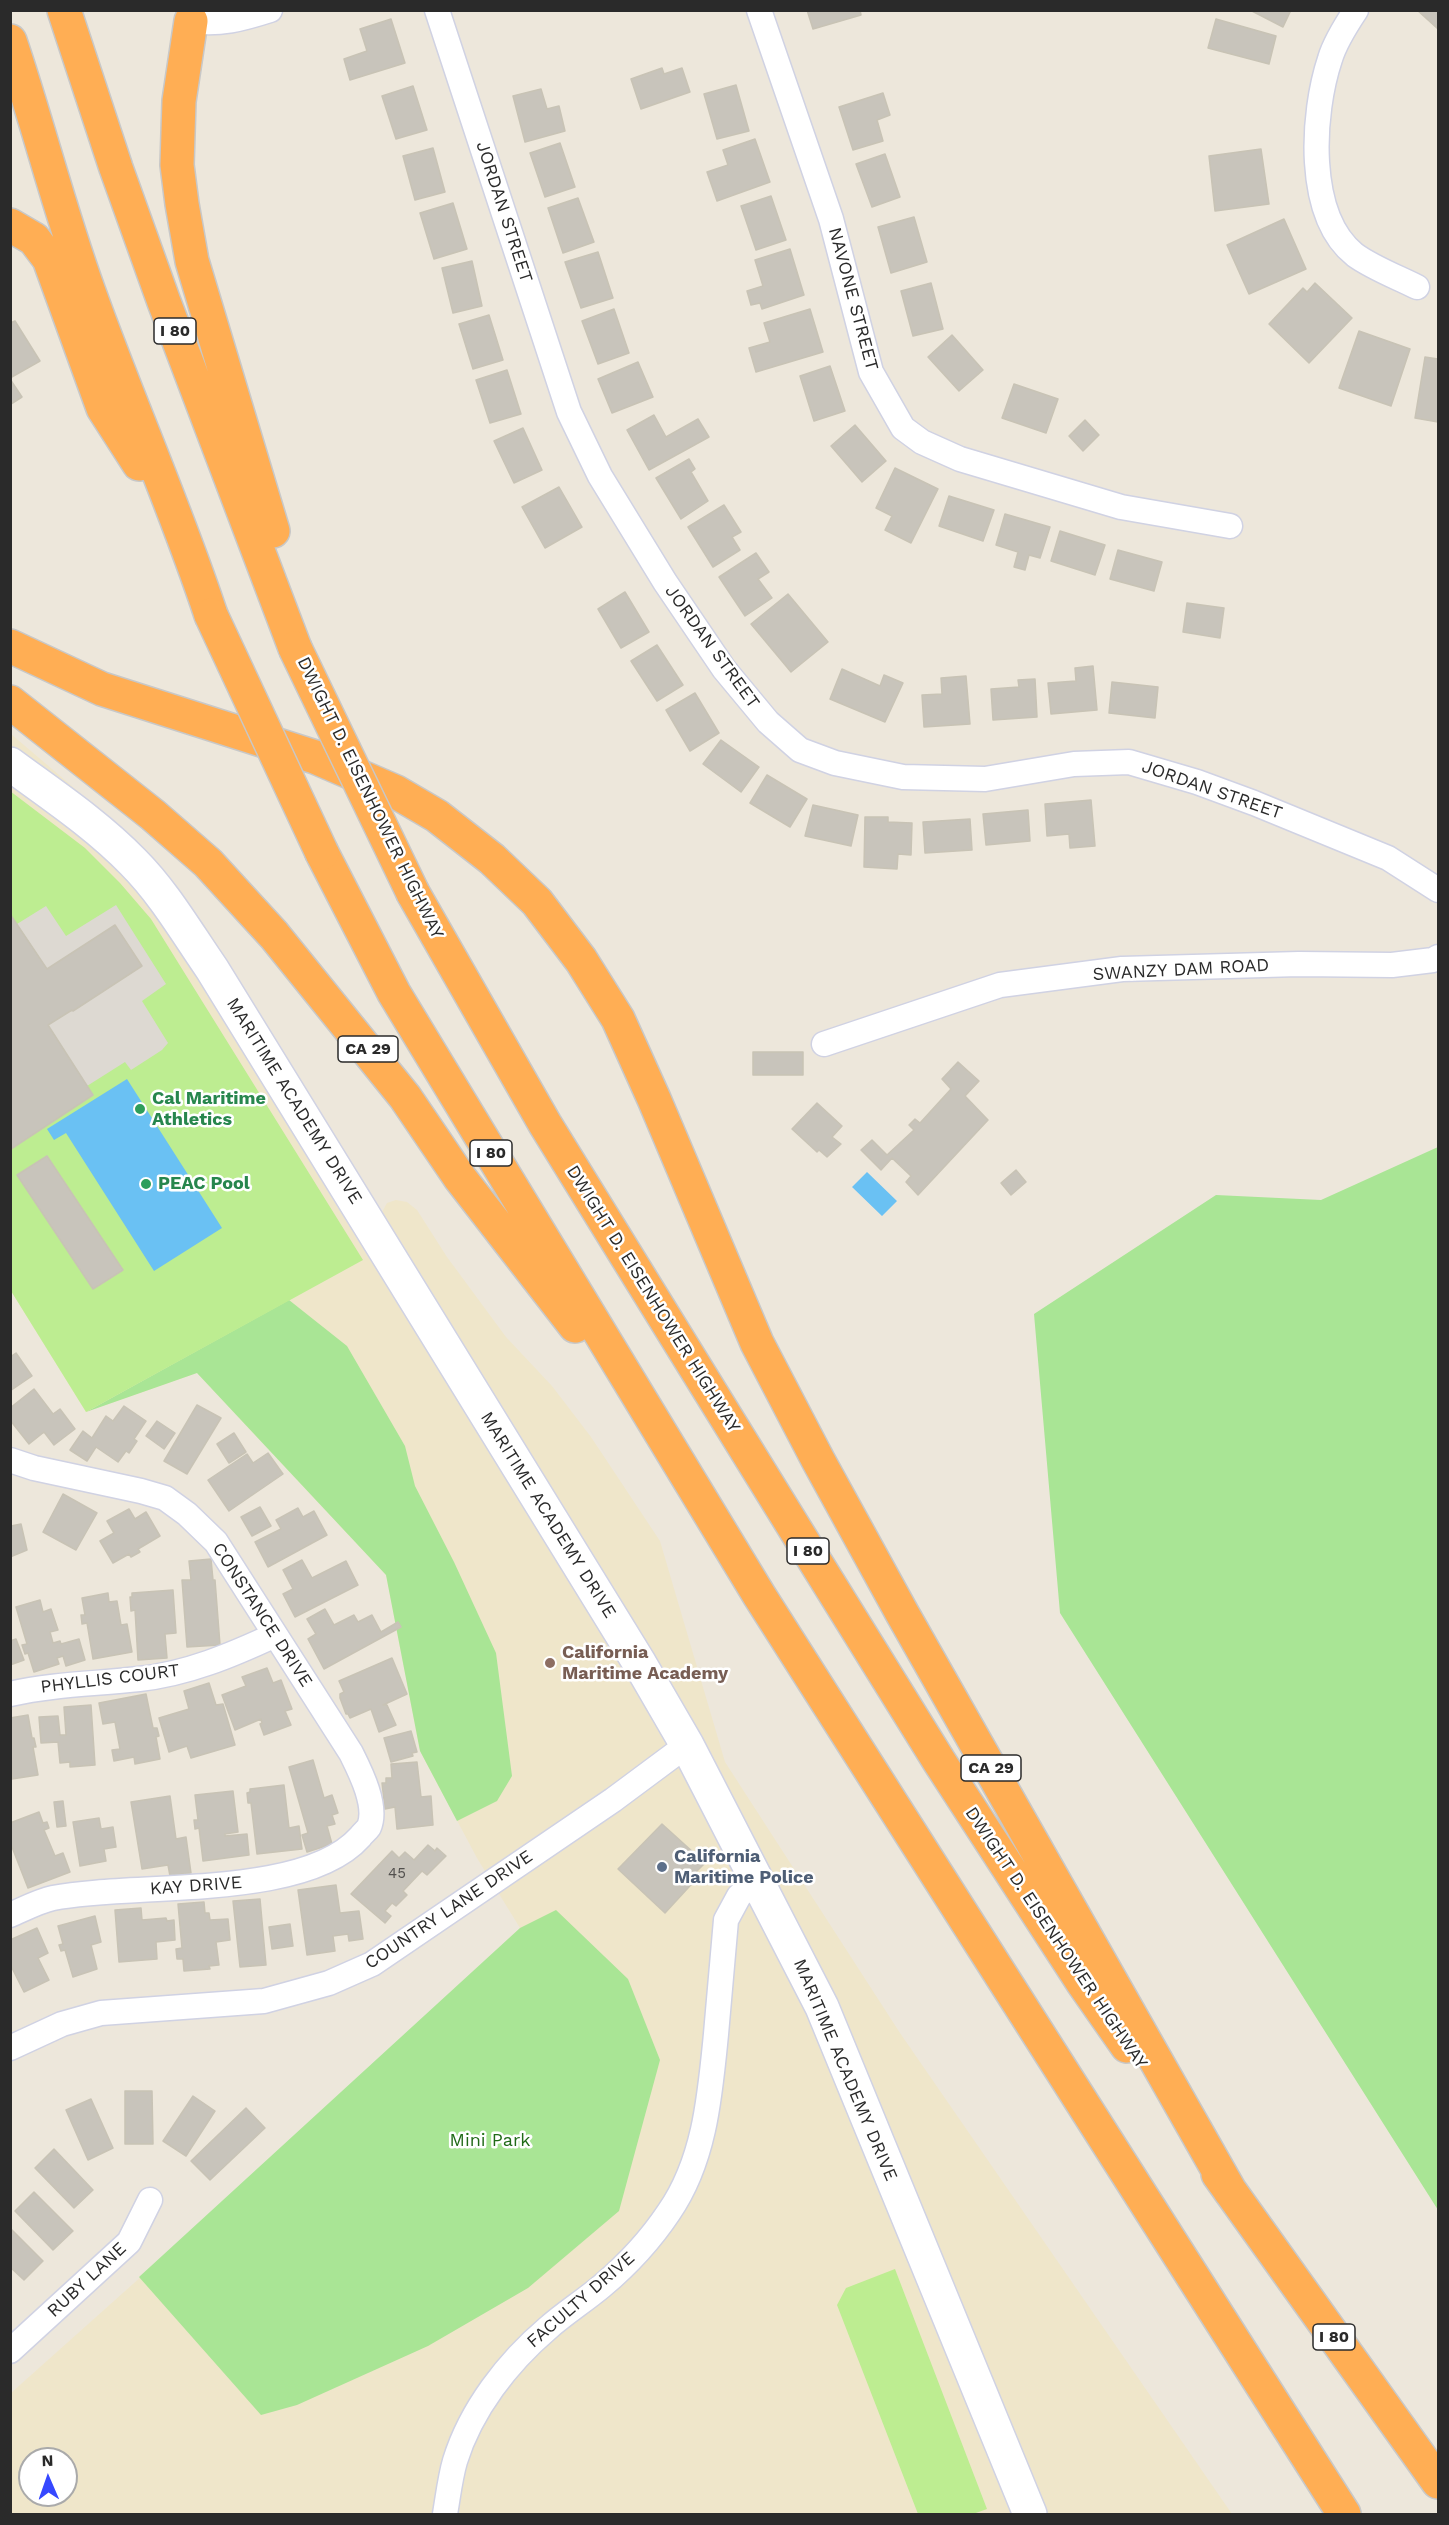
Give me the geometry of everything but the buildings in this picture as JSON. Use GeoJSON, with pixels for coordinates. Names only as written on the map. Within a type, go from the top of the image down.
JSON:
{"type":"FeatureCollection","features":[{"type":"Feature","properties":{"kind":"highway","name":"DWIGHT D. EISENHOWER HIGHWAY"},"geometry":{"type":"LineString","coordinates":[[64,10],[116,168],[164,302],[295,648],[413,893],[545,1124],[939,1761],[1083,1983],[1438,2482]]}},
{"type":"Feature","properties":{"kind":"highway"},"geometry":{"type":"LineString","coordinates":[[189,16],[179,101],[177,165],[182,204],[192,261],[275,540],[295,648]]}},
{"type":"Feature","properties":{"kind":"highway","name":"I 80"},"geometry":{"type":"LineString","coordinates":[[10,41],[92,299],[122,384],[186,538],[211,615],[322,853],[394,993],[765,1605],[1344,2514]]}},
{"type":"Feature","properties":{"kind":"highway"},"geometry":{"type":"LineString","coordinates":[[10,225],[34,239],[45,252],[60,287],[103,408],[186,538]]}},
{"type":"Feature","properties":{"kind":"highway","name":"CA 29"},"geometry":{"type":"LineString","coordinates":[[10,646],[102,689],[315,757],[396,792],[437,816],[492,859],[537,902],[581,960],[618,1019],[757,1343],[780,1389],[908,1624],[1230,2191]]}},
{"type":"Feature","properties":{"kind":"highway","name":"CA 29"},"geometry":{"type":"LineString","coordinates":[[10,702],[153,814],[208,863],[274,935],[399,1088],[460,1178],[670,1448]]}},
{"type":"Feature","properties":{"kind":"street"},"geometry":{"type":"LineString","coordinates":[[189,16],[211,23],[235,21],[270,10]]}},
{"type":"Feature","properties":{"kind":"street","name":"JORDAN STREET"},"geometry":{"type":"LineString","coordinates":[[437,10],[569,412],[600,477],[665,582],[724,669],[768,722],[801,750],[835,763],[903,777],[985,778],[1074,764],[1130,762],[1226,792],[1388,858],[1438,890]]}},
{"type":"Feature","properties":{"kind":"street","name":"NAVONE STREET"},"geometry":{"type":"LineString","coordinates":[[759,10],[831,219],[871,372],[903,428],[922,442],[971,463],[1121,507],[1230,526]]}},
{"type":"Feature","properties":{"kind":"street"},"geometry":{"type":"LineString","coordinates":[[1356,10],[1330,58],[1316,122],[1319,190],[1336,233],[1355,254],[1417,287]]}},
{"type":"Feature","properties":{"kind":"street","name":"MARITIME ACADEMY DRIVE"},"geometry":{"type":"LineString","coordinates":[[10,764],[104,834],[134,863],[160,894],[206,959],[640,1664],[687,1745],[822,2007],[1030,2514]]}},
{"type":"Feature","properties":{"kind":"street","name":"SWANZY DAM ROAD"},"geometry":{"type":"LineString","coordinates":[[824,1044],[1000,985],[1122,969],[1299,964],[1392,965],[1432,960],[1438,957]]}},
{"type":"Feature","properties":{"kind":"street","name":"CONSTANCE DRIVE"},"geometry":{"type":"LineString","coordinates":[[10,1460],[165,1498],[187,1514],[216,1542],[351,1753],[364,1778],[370,1802],[369,1826]]}},
{"type":"Feature","properties":{"kind":"street","name":"PHYLLIS COURT"},"geometry":{"type":"LineString","coordinates":[[10,1694],[46,1686],[141,1679],[196,1668],[275,1635]]}},
{"type":"Feature","properties":{"kind":"street","name":"COUNTRY LANE DRIVE"},"geometry":{"type":"LineString","coordinates":[[10,2048],[62,2024],[101,2013],[264,2001],[329,1983],[372,1964],[613,1800],[687,1745]]}},
{"type":"Feature","properties":{"kind":"street","name":"KAY DRIVE"},"geometry":{"type":"LineString","coordinates":[[10,1915],[51,1898],[260,1881],[324,1863],[351,1847],[369,1826]]}},
{"type":"Feature","properties":{"kind":"street","name":"FACULTY DRIVE"},"geometry":{"type":"LineString","coordinates":[[445,2514],[455,2461],[480,2407],[498,2380],[517,2357],[548,2328],[603,2285],[635,2254],[669,2212],[687,2181],[702,2137],[708,2101],[726,1920],[739,1896],[757,1880]]}},
{"type":"Feature","properties":{"kind":"street","name":"RUBY LANE"},"geometry":{"type":"LineString","coordinates":[[10,2351],[129,2242],[150,2200]]}},
{"type":"Feature","properties":{"kind":"shaded area","name":"California Maritime Academy"},"geometry":{"type":"Polygon","coordinates":[[[11,734],[121,828],[157,862],[208,930],[382,1212],[387,1203],[396,1200],[407,1202],[417,1210],[447,1257],[506,1337],[552,1386],[591,1437],[660,1541],[725,1762],[900,2033],[1232,2514],[11,2514],[11,2393],[303,2132],[520,1928],[477,1858],[420,1751],[386,1575],[197,1373],[86,1412],[11,1291],[11,734]]]}},
{"type":"Feature","properties":{"kind":"shaded area"},"geometry":{"type":"Polygon","coordinates":[[[116,905],[166,984],[142,1001],[168,1043],[162,1050],[131,1070],[125,1062],[87,1086],[48,1025],[142,966],[47,969],[17,924],[46,906],[66,936],[116,905]]]}},
{"type":"Feature","properties":{"kind":"green space","name":"Cal Maritime Athletics"},"geometry":{"type":"Polygon","coordinates":[[[10,791],[85,848],[120,883],[151,919],[363,1260],[86,1412],[11,1291],[10,791]]]}},
{"type":"Feature","properties":{"kind":"green space"},"geometry":{"type":"Polygon","coordinates":[[[1438,1147],[1438,2210],[1060,1613],[1034,1314],[1216,1195],[1321,1200],[1438,1147]]]}},
{"type":"Feature","properties":{"kind":"green space"},"geometry":{"type":"Polygon","coordinates":[[[289,1300],[347,1346],[405,1446],[415,1486],[454,1562],[496,1653],[512,1776],[497,1801],[457,1821],[420,1751],[386,1575],[197,1373],[86,1412],[289,1300]]]}},
{"type":"Feature","properties":{"kind":"green space","name":"Mini Park"},"geometry":{"type":"Polygon","coordinates":[[[556,1910],[628,1979],[660,2060],[619,2211],[528,2288],[428,2346],[297,2405],[261,2415],[139,2277],[520,1928],[556,1910]]]}},
{"type":"Feature","properties":{"kind":"green space"},"geometry":{"type":"Polygon","coordinates":[[[895,2269],[987,2509],[973,2514],[918,2514],[837,2305],[846,2288],[895,2269]]]}},
{"type":"Feature","properties":{"kind":"water","name":"PEAC Pool"},"geometry":{"type":"Polygon","coordinates":[[[127,1079],[222,1228],[154,1271],[66,1133],[54,1140],[47,1129],[127,1079]]]}},
{"type":"Feature","properties":{"kind":"water"},"geometry":{"type":"Polygon","coordinates":[[[867,1172],[897,1201],[882,1216],[852,1187],[867,1172]]]}},
{"type":"Feature","properties":{"kind":"place","name":"Cal Maritime Athletics"},"geometry":{"type":"Point","coordinates":[140,1109]}},
{"type":"Feature","properties":{"kind":"place","name":"PEAC Pool"},"geometry":{"type":"Point","coordinates":[146,1184]}},
{"type":"Feature","properties":{"kind":"place","name":"California Maritime Academy"},"geometry":{"type":"Point","coordinates":[550,1663]}},
{"type":"Feature","properties":{"kind":"place","name":"California Maritime Police"},"geometry":{"type":"Point","coordinates":[662,1867]}}]}
